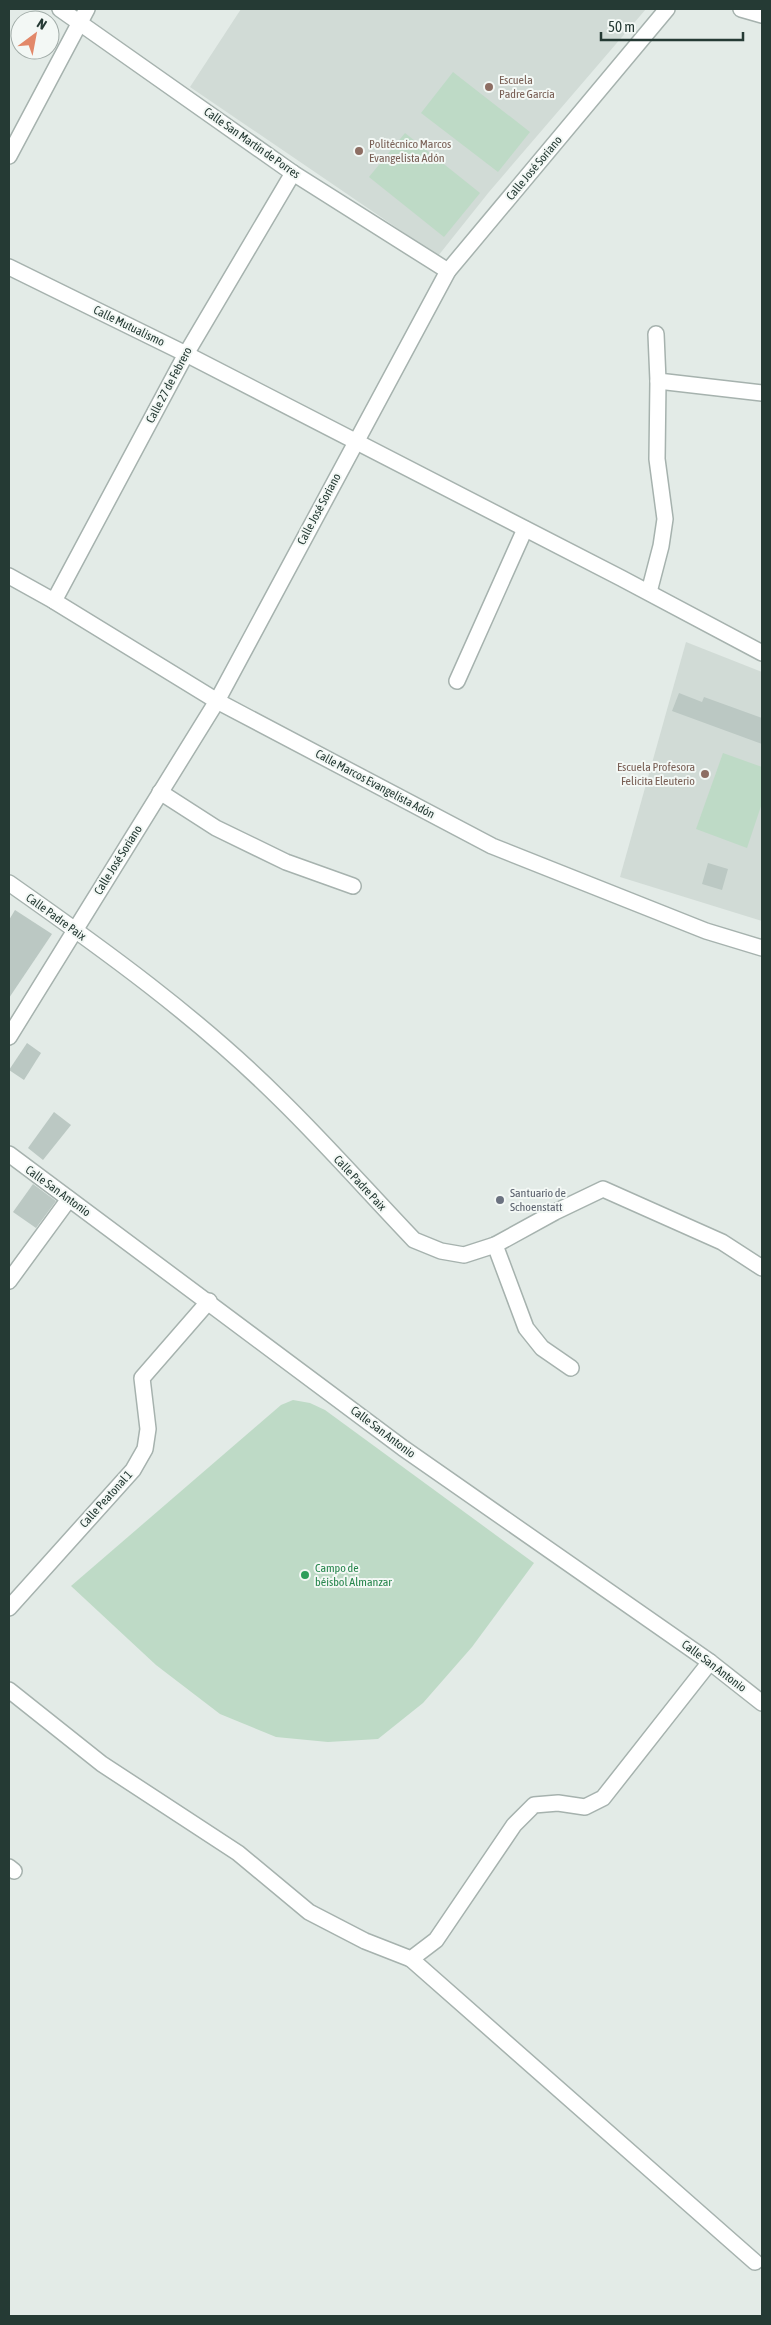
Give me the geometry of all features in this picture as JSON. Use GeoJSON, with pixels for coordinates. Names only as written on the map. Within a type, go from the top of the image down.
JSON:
{"type":"FeatureCollection","features":[{"type":"Feature","properties":{"kind":"street","name":"Calle San Martín de Porres"},"geometry":{"type":"LineString","coordinates":[[60,9],[84,15],[293,173],[448,271]]}},
{"type":"Feature","properties":{"kind":"street","name":"Calle José Soriano"},"geometry":{"type":"LineString","coordinates":[[9,1036],[217,701],[354,442],[448,271],[667,9]]}},
{"type":"Feature","properties":{"kind":"street"},"geometry":{"type":"LineString","coordinates":[[741,9],[762,15]]}},
{"type":"Feature","properties":{"kind":"street"},"geometry":{"type":"LineString","coordinates":[[9,156],[84,15]]}},
{"type":"Feature","properties":{"kind":"street","name":"Calle 27 de Febrero"},"geometry":{"type":"LineString","coordinates":[[54,601],[186,354],[293,173]]}},
{"type":"Feature","properties":{"kind":"street","name":"Calle Mutualismo"},"geometry":{"type":"LineString","coordinates":[[9,267],[186,354],[649,592],[762,653]]}},
{"type":"Feature","properties":{"kind":"street"},"geometry":{"type":"LineString","coordinates":[[649,592],[661,546],[665,519],[658,459],[656,334]]}},
{"type":"Feature","properties":{"kind":"street"},"geometry":{"type":"LineString","coordinates":[[658,381],[762,393]]}},
{"type":"Feature","properties":{"kind":"street"},"geometry":{"type":"LineString","coordinates":[[456,681],[525,529]]}},
{"type":"Feature","properties":{"kind":"street","name":"Calle Marcos Evangelista Adón"},"geometry":{"type":"LineString","coordinates":[[9,576],[54,601],[217,701],[492,846],[706,930],[762,948]]}},
{"type":"Feature","properties":{"kind":"street"},"geometry":{"type":"LineString","coordinates":[[160,792],[216,828],[286,862],[353,886]]}},
{"type":"Feature","properties":{"kind":"street","name":"Calle Padre Paix"},"geometry":{"type":"LineString","coordinates":[[9,883],[74,929],[199,1025],[281,1100],[414,1240],[441,1251],[464,1255],[495,1245],[555,1212],[603,1189],[722,1242],[762,1268]]}},
{"type":"Feature","properties":{"kind":"street","name":"Calle San Antonio"},"geometry":{"type":"LineString","coordinates":[[9,1154],[209,1301],[403,1448],[710,1662],[762,1703]]}},
{"type":"Feature","properties":{"kind":"street"},"geometry":{"type":"LineString","coordinates":[[9,1281],[69,1199]]}},
{"type":"Feature","properties":{"kind":"street"},"geometry":{"type":"LineString","coordinates":[[495,1245],[526,1328],[542,1348],[571,1368]]}},
{"type":"Feature","properties":{"kind":"street","name":"Calle Peatonal 1"},"geometry":{"type":"LineString","coordinates":[[9,1608],[133,1470],[145,1449],[148,1429],[142,1378],[209,1301]]}},
{"type":"Feature","properties":{"kind":"street"},"geometry":{"type":"LineString","coordinates":[[411,1959],[436,1940],[514,1825],[534,1805],[558,1803],[585,1807],[603,1798],[710,1662]]}},
{"type":"Feature","properties":{"kind":"street"},"geometry":{"type":"LineString","coordinates":[[9,1690],[102,1764],[238,1853],[309,1912],[365,1941],[411,1959],[755,2262]]}},
{"type":"Feature","properties":{"kind":"shaded area"},"geometry":{"type":"Polygon","coordinates":[[[241,9],[646,9],[489,192],[438,256],[190,87],[241,9]]]}},
{"type":"Feature","properties":{"kind":"shaded area","name":"Escuela Profesora Felicita Eleuterio"},"geometry":{"type":"Polygon","coordinates":[[[686,642],[762,672],[762,921],[620,877],[686,642]]]}},
{"type":"Feature","properties":{"kind":"green space"},"geometry":{"type":"Polygon","coordinates":[[[453,72],[530,132],[498,172],[421,113],[453,72]]]}},
{"type":"Feature","properties":{"kind":"green space"},"geometry":{"type":"Polygon","coordinates":[[[405,133],[480,193],[444,237],[369,177],[405,133]]]}},
{"type":"Feature","properties":{"kind":"green space"},"geometry":{"type":"Polygon","coordinates":[[[723,753],[762,767],[762,803],[747,848],[696,829],[723,753]]]}},
{"type":"Feature","properties":{"kind":"green space","name":"Campo de béisbol Almanzar"},"geometry":{"type":"Polygon","coordinates":[[[293,1400],[310,1403],[325,1410],[534,1563],[472,1647],[423,1703],[378,1739],[328,1742],[276,1737],[220,1714],[156,1665],[71,1586],[281,1405],[293,1400]]]}},
{"type":"Feature","properties":{"kind":"building"},"geometry":{"type":"Polygon","coordinates":[[[679,693],[702,702],[704,697],[762,718],[762,744],[672,711],[679,693]]]}},
{"type":"Feature","properties":{"kind":"building"},"geometry":{"type":"Polygon","coordinates":[[[708,863],[728,869],[722,890],[702,884],[708,863]]]}},
{"type":"Feature","properties":{"kind":"building"},"geometry":{"type":"Polygon","coordinates":[[[15,910],[52,934],[9,998],[9,920],[15,910]]]}},
{"type":"Feature","properties":{"kind":"building"},"geometry":{"type":"Polygon","coordinates":[[[27,1043],[41,1053],[24,1080],[9,1070],[27,1043]]]}},
{"type":"Feature","properties":{"kind":"building"},"geometry":{"type":"Polygon","coordinates":[[[54,1112],[71,1125],[43,1160],[28,1148],[54,1112]]]}},
{"type":"Feature","properties":{"kind":"building"},"geometry":{"type":"Polygon","coordinates":[[[33,1184],[56,1201],[36,1228],[13,1212],[33,1184]]]}},
{"type":"Feature","properties":{"kind":"place","name":"Escuela Padre García"},"geometry":{"type":"Point","coordinates":[489,87]}},
{"type":"Feature","properties":{"kind":"place","name":"Politécnico Marcos Evangelista Adón"},"geometry":{"type":"Point","coordinates":[359,151]}},
{"type":"Feature","properties":{"kind":"place","name":"Escuela Profesora Felicita Eleuterio"},"geometry":{"type":"Point","coordinates":[705,774]}},
{"type":"Feature","properties":{"kind":"place","name":"Santuario de Schoenstatt"},"geometry":{"type":"Point","coordinates":[500,1200]}},
{"type":"Feature","properties":{"kind":"place","name":"Campo de béisbol Almanzar"},"geometry":{"type":"Point","coordinates":[305,1575]}}]}
